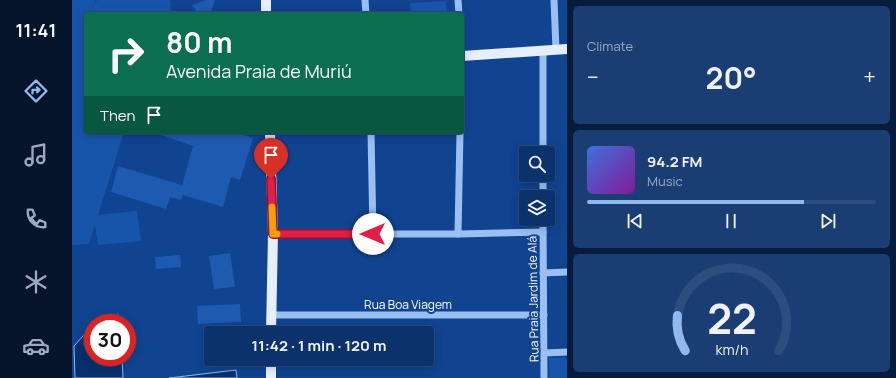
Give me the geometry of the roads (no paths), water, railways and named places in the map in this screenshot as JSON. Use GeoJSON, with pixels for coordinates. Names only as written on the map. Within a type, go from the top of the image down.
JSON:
{"type":"FeatureCollection","features":[{"type":"Feature","properties":{"kind":"main road"},"geometry":{"type":"LineString","coordinates":[[266,0],[266,12]]}},
{"type":"Feature","properties":{"kind":"main road"},"geometry":{"type":"LineString","coordinates":[[464,56],[567,49]]}},
{"type":"Feature","properties":{"kind":"main road"},"geometry":{"type":"LineString","coordinates":[[270,134],[273,234],[272,326]]}},
{"type":"Feature","properties":{"kind":"main road"},"geometry":{"type":"LineString","coordinates":[[271,366],[271,378]]}},
{"type":"Feature","properties":{"kind":"street"},"geometry":{"type":"LineString","coordinates":[[365,0],[366,12]]}},
{"type":"Feature","properties":{"kind":"street"},"geometry":{"type":"LineString","coordinates":[[458,0],[459,12]]}},
{"type":"Feature","properties":{"kind":"street"},"geometry":{"type":"LineString","coordinates":[[554,0],[556,50]]}},
{"type":"Feature","properties":{"kind":"street"},"geometry":{"type":"LineString","coordinates":[[543,51],[543,146]]}},
{"type":"Feature","properties":{"kind":"street"},"geometry":{"type":"LineString","coordinates":[[371,134],[373,234]]}},
{"type":"Feature","properties":{"kind":"street"},"geometry":{"type":"LineString","coordinates":[[458,234],[460,134]]}},
{"type":"Feature","properties":{"kind":"street","name":"Rua Praia Jardim de Alá"},"geometry":{"type":"LineString","coordinates":[[543,226],[544,378]]}},
{"type":"Feature","properties":{"kind":"street"},"geometry":{"type":"LineString","coordinates":[[273,234],[458,234],[543,232]]}},
{"type":"Feature","properties":{"kind":"street"},"geometry":{"type":"LineString","coordinates":[[543,273],[567,272]]}},
{"type":"Feature","properties":{"kind":"street","name":"Rua Boa Viagem"},"geometry":{"type":"LineString","coordinates":[[271,315],[544,315]]}},
{"type":"Feature","properties":{"kind":"street"},"geometry":{"type":"LineString","coordinates":[[545,352],[567,352]]}}]}
